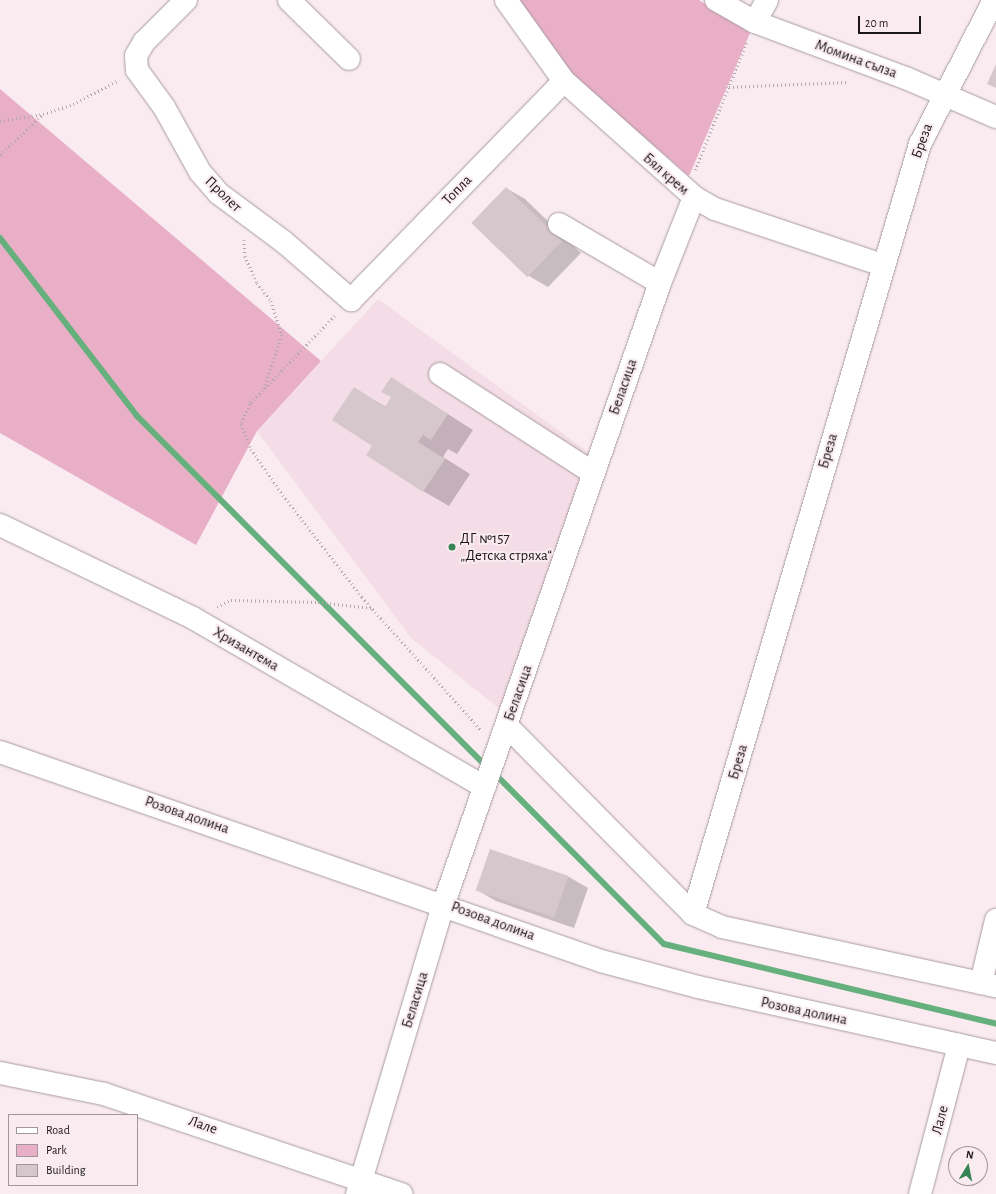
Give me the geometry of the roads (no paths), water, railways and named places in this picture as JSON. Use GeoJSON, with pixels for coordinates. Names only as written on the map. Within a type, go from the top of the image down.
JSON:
{"type":"FeatureCollection","features":[{"type":"Feature","properties":{"kind":"street","name":"Пролет"},"geometry":{"type":"LineString","coordinates":[[186,0],[144,42],[137,63],[164,107],[200,172],[218,193],[242,213],[284,242],[351,300]]}},
{"type":"Feature","properties":{"kind":"street"},"geometry":{"type":"LineString","coordinates":[[289,0],[349,59]]}},
{"type":"Feature","properties":{"kind":"street","name":"Бял крем"},"geometry":{"type":"LineString","coordinates":[[506,0],[564,81],[690,194],[715,209],[882,265]]}},
{"type":"Feature","properties":{"kind":"street","name":"Момина сълза"},"geometry":{"type":"LineString","coordinates":[[716,0],[755,22],[944,95],[996,117]]}},
{"type":"Feature","properties":{"kind":"street"},"geometry":{"type":"LineString","coordinates":[[755,22],[768,0]]}},
{"type":"Feature","properties":{"kind":"street","name":"Бреза"},"geometry":{"type":"LineString","coordinates":[[693,914],[882,265],[920,144],[994,0]]}},
{"type":"Feature","properties":{"kind":"street","name":"Топла"},"geometry":{"type":"LineString","coordinates":[[351,300],[564,81]]}},
{"type":"Feature","properties":{"kind":"street","name":"Беласица"},"geometry":{"type":"LineString","coordinates":[[359,1187],[444,903],[484,787],[504,736],[690,194]]}},
{"type":"Feature","properties":{"kind":"street"},"geometry":{"type":"LineString","coordinates":[[559,224],[660,283]]}},
{"type":"Feature","properties":{"kind":"street"},"geometry":{"type":"LineString","coordinates":[[440,374],[594,473]]}},
{"type":"Feature","properties":{"kind":"street","name":"Хризантема"},"geometry":{"type":"LineString","coordinates":[[0,525],[193,618],[484,787]]}},
{"type":"Feature","properties":{"kind":"street"},"geometry":{"type":"LineString","coordinates":[[504,736],[693,914],[722,927],[988,985],[996,920]]}},
{"type":"Feature","properties":{"kind":"street","name":"Розова долина"},"geometry":{"type":"LineString","coordinates":[[0,752],[444,903],[600,961],[675,981],[996,1053]]}},
{"type":"Feature","properties":{"kind":"street","name":"Лале"},"geometry":{"type":"LineString","coordinates":[[920,1194],[959,1045]]}},
{"type":"Feature","properties":{"kind":"street","name":"Лале"},"geometry":{"type":"LineString","coordinates":[[0,1073],[104,1094],[359,1187],[402,1194]]}},
{"type":"Feature","properties":{"kind":"waterway"},"geometry":{"type":"LineString","coordinates":[[0,238],[137,416],[487,767]]}},
{"type":"Feature","properties":{"kind":"waterway"},"geometry":{"type":"LineString","coordinates":[[494,773],[664,944],[996,1024]]}},
{"type":"Feature","properties":{"kind":"place","name":"ДГ №157 „Детска стряха“"},"geometry":{"type":"Point","coordinates":[452,547]}}]}
